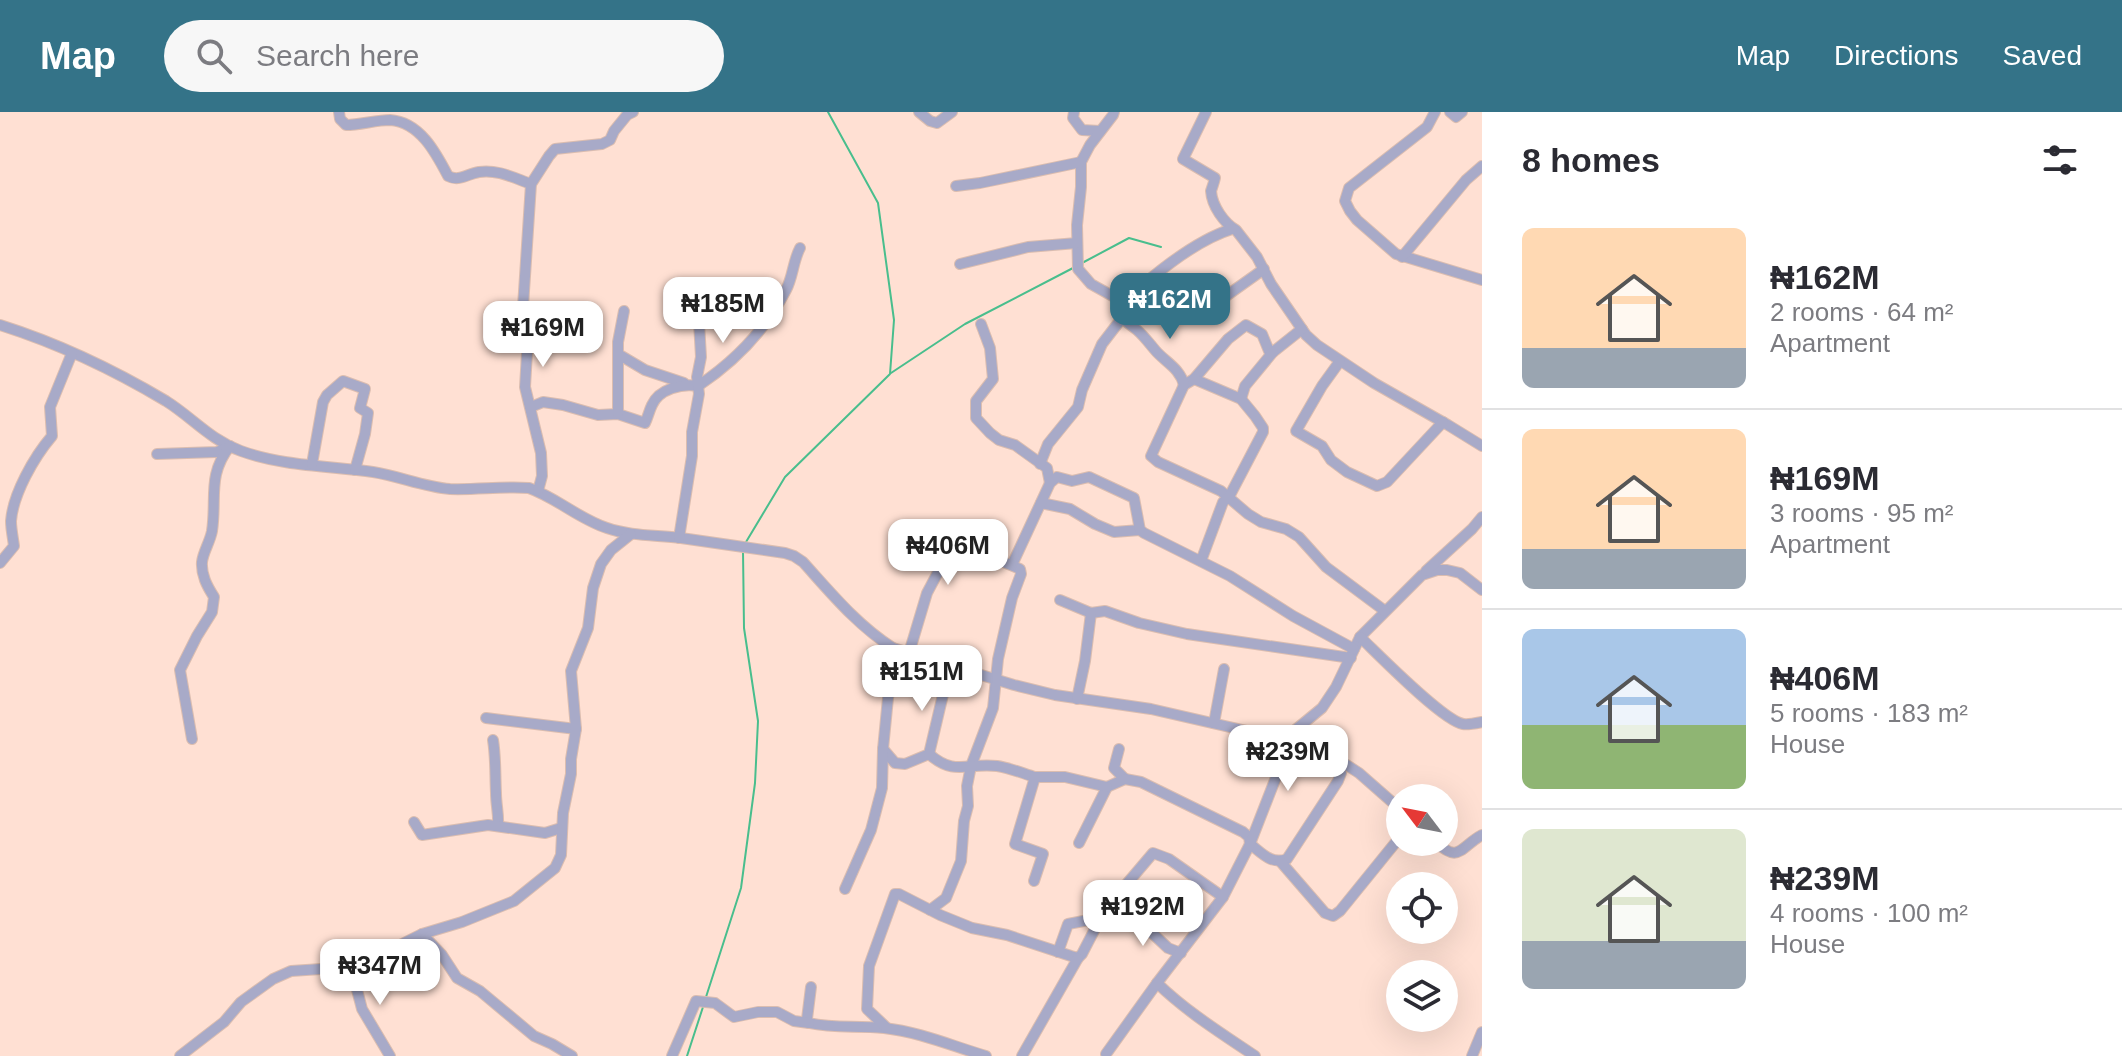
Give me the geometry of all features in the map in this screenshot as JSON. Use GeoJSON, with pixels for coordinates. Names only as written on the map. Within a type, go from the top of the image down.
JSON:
{"type":"FeatureCollection","features":[{"type":"Feature","properties":{"kind":"street"},"geometry":{"type":"LineString","coordinates":[[339,112],[340,119],[346,125],[390,120],[401,122],[431,144],[452,178],[494,171],[531,184]]}},
{"type":"Feature","properties":{"kind":"street"},"geometry":{"type":"LineString","coordinates":[[538,491],[542,476],[541,453],[525,387],[528,336],[522,322],[531,184],[555,149],[602,144],[610,140],[627,115],[633,112]]}},
{"type":"Feature","properties":{"kind":"street"},"geometry":{"type":"LineString","coordinates":[[919,112],[937,123],[952,112]]}},
{"type":"Feature","properties":{"kind":"street"},"geometry":{"type":"LineString","coordinates":[[1074,112],[1073,118],[1082,130],[1100,131]]}},
{"type":"Feature","properties":{"kind":"street"},"geometry":{"type":"LineString","coordinates":[[1114,112],[1081,162],[1078,269],[1091,284],[1125,303]]}},
{"type":"Feature","properties":{"kind":"street"},"geometry":{"type":"LineString","coordinates":[[1206,112],[1183,157],[1215,178],[1211,190],[1215,207],[1264,269],[1302,329],[1317,345],[1340,361],[1482,446]]}},
{"type":"Feature","properties":{"kind":"street"},"geometry":{"type":"LineString","coordinates":[[1435,112],[1427,127],[1349,188],[1345,201],[1357,220],[1402,257],[1482,280]]}},
{"type":"Feature","properties":{"kind":"street"},"geometry":{"type":"LineString","coordinates":[[1450,112],[1456,117],[1462,112]]}},
{"type":"Feature","properties":{"kind":"street"},"geometry":{"type":"LineString","coordinates":[[956,186],[1081,162]]}},
{"type":"Feature","properties":{"kind":"street"},"geometry":{"type":"LineString","coordinates":[[1402,257],[1466,180],[1482,166]]}},
{"type":"Feature","properties":{"kind":"street"},"geometry":{"type":"LineString","coordinates":[[1201,561],[1223,502],[1229,497],[1263,432],[1241,399],[1183,380],[1177,370],[1119,312],[1171,262],[1232,229]]}},
{"type":"Feature","properties":{"kind":"street"},"geometry":{"type":"LineString","coordinates":[[960,264],[1028,247],[1077,243]]}},
{"type":"Feature","properties":{"kind":"street"},"geometry":{"type":"LineString","coordinates":[[531,407],[543,402],[598,415],[618,414],[645,423],[653,401],[670,389],[694,386],[722,371],[748,343],[769,318],[787,287],[800,248]]}},
{"type":"Feature","properties":{"kind":"street"},"geometry":{"type":"LineString","coordinates":[[1195,304],[1205,311],[1264,269]]}},
{"type":"Feature","properties":{"kind":"street"},"geometry":{"type":"LineString","coordinates":[[694,386],[701,357],[697,287]]}},
{"type":"Feature","properties":{"kind":"street"},"geometry":{"type":"LineString","coordinates":[[618,414],[618,354],[624,311]]}},
{"type":"Feature","properties":{"kind":"street"},"geometry":{"type":"LineString","coordinates":[[1040,464],[1048,444],[1078,407],[1102,344],[1122,318]]}},
{"type":"Feature","properties":{"kind":"street"},"geometry":{"type":"LineString","coordinates":[[981,324],[990,348],[993,379],[976,401],[976,418],[999,440],[1015,445],[1047,468],[1050,483]]}},
{"type":"Feature","properties":{"kind":"street"},"geometry":{"type":"LineString","coordinates":[[0,325],[72,353],[168,402],[219,442],[244,452],[377,473],[422,485],[471,490],[519,487],[538,491],[586,520],[607,528],[794,556],[856,621],[893,648],[1014,685],[1077,699],[1151,709],[1260,734],[1280,736],[1294,731],[1322,708],[1360,637],[1482,517]]}},
{"type":"Feature","properties":{"kind":"street"},"geometry":{"type":"LineString","coordinates":[[1273,352],[1269,351],[1262,334],[1246,325],[1228,339],[1189,382],[1151,456],[1221,491],[1261,522],[1286,529],[1299,537],[1326,567],[1385,611]]}},
{"type":"Feature","properties":{"kind":"street"},"geometry":{"type":"LineString","coordinates":[[528,336],[545,330],[578,326]]}},
{"type":"Feature","properties":{"kind":"street"},"geometry":{"type":"LineString","coordinates":[[1241,399],[1245,386],[1273,352],[1302,329]]}},
{"type":"Feature","properties":{"kind":"street"},"geometry":{"type":"LineString","coordinates":[[0,563],[14,546],[11,524],[13,504],[38,452],[52,436],[50,407],[72,353]]}},
{"type":"Feature","properties":{"kind":"street"},"geometry":{"type":"LineString","coordinates":[[618,354],[645,370],[694,386],[699,394],[679,538]]}},
{"type":"Feature","properties":{"kind":"street"},"geometry":{"type":"LineString","coordinates":[[1340,361],[1296,431],[1322,446],[1331,460],[1347,472],[1377,486],[1387,482],[1443,422]]}},
{"type":"Feature","properties":{"kind":"street"},"geometry":{"type":"LineString","coordinates":[[312,464],[323,402],[343,381],[365,389],[360,408],[368,413],[355,470]]}},
{"type":"Feature","properties":{"kind":"street"},"geometry":{"type":"LineString","coordinates":[[157,454],[217,452],[230,446]]}},
{"type":"Feature","properties":{"kind":"street"},"geometry":{"type":"LineString","coordinates":[[192,739],[180,670],[212,612],[214,597],[205,584],[202,561],[215,512],[215,472],[219,459],[230,446]]}},
{"type":"Feature","properties":{"kind":"street"},"geometry":{"type":"LineString","coordinates":[[1012,565],[1050,483],[1057,477],[1072,481],[1089,477],[1134,498],[1140,530]]}},
{"type":"Feature","properties":{"kind":"street"},"geometry":{"type":"LineString","coordinates":[[1041,503],[1070,509],[1114,532],[1140,530],[1230,576],[1353,653]]}},
{"type":"Feature","properties":{"kind":"street"},"geometry":{"type":"LineString","coordinates":[[180,1056],[224,1022],[241,1002],[273,979],[291,971],[351,967],[422,934],[507,904],[551,873],[561,855],[561,828],[576,729],[571,671],[588,628],[593,588],[601,564],[611,550],[631,534]]}},
{"type":"Feature","properties":{"kind":"street"},"geometry":{"type":"LineString","coordinates":[[909,653],[927,593],[953,544],[956,542],[1020,569],[998,659],[993,708],[971,766],[961,861],[946,898],[930,910]]}},
{"type":"Feature","properties":{"kind":"street"},"geometry":{"type":"LineString","coordinates":[[1450,549],[1460,573],[1482,590]]}},
{"type":"Feature","properties":{"kind":"street"},"geometry":{"type":"LineString","coordinates":[[1422,575],[1437,570],[1460,573]]}},
{"type":"Feature","properties":{"kind":"street"},"geometry":{"type":"LineString","coordinates":[[1060,600],[1091,613],[1105,611],[1187,634],[1353,653]]}},
{"type":"Feature","properties":{"kind":"street"},"geometry":{"type":"LineString","coordinates":[[1077,699],[1091,613]]}},
{"type":"Feature","properties":{"kind":"street"},"geometry":{"type":"LineString","coordinates":[[1360,637],[1444,713],[1462,724],[1482,722]]}},
{"type":"Feature","properties":{"kind":"street"},"geometry":{"type":"LineString","coordinates":[[845,889],[871,830],[882,788],[888,698],[897,658],[893,648]]}},
{"type":"Feature","properties":{"kind":"street"},"geometry":{"type":"LineString","coordinates":[[929,754],[950,665]]}},
{"type":"Feature","properties":{"kind":"street"},"geometry":{"type":"LineString","coordinates":[[1214,723],[1224,669]]}},
{"type":"Feature","properties":{"kind":"street"},"geometry":{"type":"LineString","coordinates":[[486,718],[576,729]]}},
{"type":"Feature","properties":{"kind":"street"},"geometry":{"type":"LineString","coordinates":[[1294,731],[1359,773],[1386,797]]}},
{"type":"Feature","properties":{"kind":"street"},"geometry":{"type":"LineString","coordinates":[[1108,1055],[1157,983],[1223,897],[1250,844],[1294,731]]}},
{"type":"Feature","properties":{"kind":"street"},"geometry":{"type":"LineString","coordinates":[[493,740],[498,826]]}},
{"type":"Feature","properties":{"kind":"street"},"geometry":{"type":"LineString","coordinates":[[883,749],[895,763],[905,764],[929,754]]}},
{"type":"Feature","properties":{"kind":"street"},"geometry":{"type":"LineString","coordinates":[[1119,749],[1115,770],[1125,779],[1141,782],[1243,832],[1249,837],[1250,844],[1265,856],[1280,861],[1287,859],[1338,781],[1341,773],[1336,758]]}},
{"type":"Feature","properties":{"kind":"street"},"geometry":{"type":"LineString","coordinates":[[929,754],[957,769],[996,766],[1035,777],[1065,777],[1107,787],[1125,779]]}},
{"type":"Feature","properties":{"kind":"street"},"geometry":{"type":"LineString","coordinates":[[1034,881],[1043,854],[1015,844],[1035,777]]}},
{"type":"Feature","properties":{"kind":"street"},"geometry":{"type":"LineString","coordinates":[[1079,843],[1107,787]]}},
{"type":"Feature","properties":{"kind":"street"},"geometry":{"type":"LineString","coordinates":[[414,822],[422,835],[488,825],[545,833],[561,828]]}},
{"type":"Feature","properties":{"kind":"street"},"geometry":{"type":"LineString","coordinates":[[1458,852],[1482,835]]}},
{"type":"Feature","properties":{"kind":"street"},"geometry":{"type":"LineString","coordinates":[[1022,1056],[1098,923],[1153,853],[1169,859],[1223,897]]}},
{"type":"Feature","properties":{"kind":"street"},"geometry":{"type":"LineString","coordinates":[[1280,861],[1325,913],[1333,916],[1386,854]]}},
{"type":"Feature","properties":{"kind":"street"},"geometry":{"type":"LineString","coordinates":[[887,1028],[867,1009],[869,966],[895,894],[972,928],[1007,935],[1078,958]]}},
{"type":"Feature","properties":{"kind":"street"},"geometry":{"type":"LineString","coordinates":[[1058,952],[1068,924],[1113,915],[1152,933],[1168,948],[1181,953]]}},
{"type":"Feature","properties":{"kind":"street"},"geometry":{"type":"LineString","coordinates":[[422,934],[442,955],[457,978],[480,991],[534,1036],[572,1056]]}},
{"type":"Feature","properties":{"kind":"street"},"geometry":{"type":"LineString","coordinates":[[351,967],[362,1009],[390,1056]]}},
{"type":"Feature","properties":{"kind":"street"},"geometry":{"type":"LineString","coordinates":[[1157,983],[1200,1020],[1255,1056]]}},
{"type":"Feature","properties":{"kind":"street"},"geometry":{"type":"LineString","coordinates":[[809,1023],[811,987]]}},
{"type":"Feature","properties":{"kind":"street"},"geometry":{"type":"LineString","coordinates":[[672,1056],[696,1001],[715,1003],[734,1017],[777,1012],[794,1021],[827,1027],[908,1031],[986,1056]]}},
{"type":"Feature","properties":{"kind":"street"},"geometry":{"type":"LineString","coordinates":[[1472,1056],[1482,1032]]}},
{"type":"Feature","properties":{"kind":"waterway"},"geometry":{"type":"LineString","coordinates":[[746,542],[785,477],[890,374],[894,320],[878,203],[828,112]]}},
{"type":"Feature","properties":{"kind":"waterway"},"geometry":{"type":"LineString","coordinates":[[1082,263],[1129,238],[1161,247]]}},
{"type":"Feature","properties":{"kind":"waterway"},"geometry":{"type":"LineString","coordinates":[[891,373],[965,324],[1073,268]]}},
{"type":"Feature","properties":{"kind":"waterway"},"geometry":{"type":"LineString","coordinates":[[706,997],[741,888],[755,783],[758,721],[744,628],[743,551]]}},
{"type":"Feature","properties":{"kind":"waterway"},"geometry":{"type":"LineString","coordinates":[[687,1056],[703,1007]]}}]}
